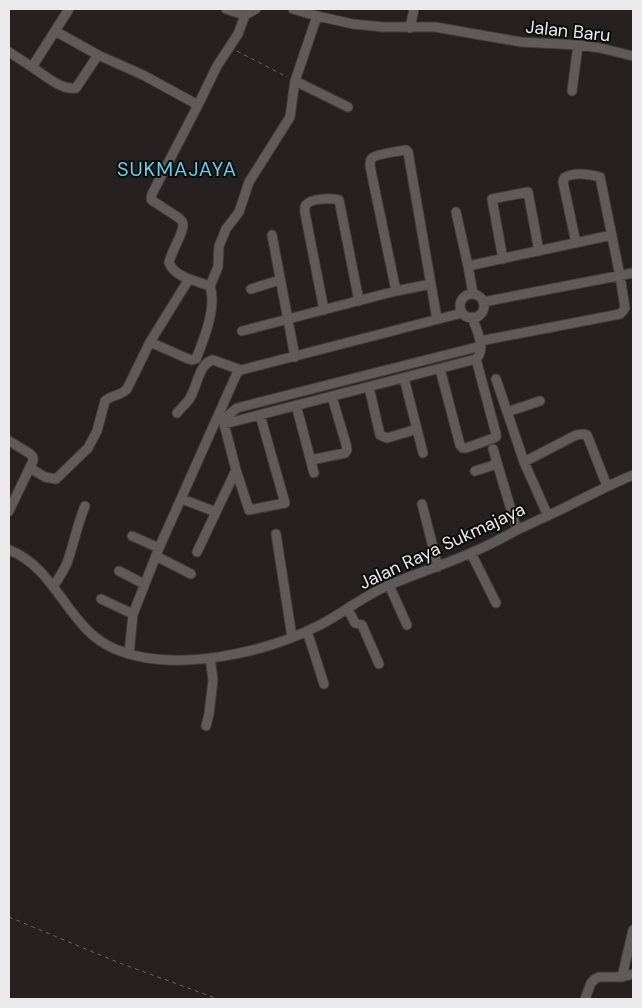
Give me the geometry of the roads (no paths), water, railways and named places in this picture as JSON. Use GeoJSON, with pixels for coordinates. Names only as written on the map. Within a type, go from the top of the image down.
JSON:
{"type":"FeatureCollection","features":[{"type":"Feature","properties":{"kind":"street"},"geometry":{"type":"LineString","coordinates":[[32,67],[69,9]]}},
{"type":"Feature","properties":{"kind":"street"},"geometry":{"type":"LineString","coordinates":[[226,9],[245,15]]}},
{"type":"Feature","properties":{"kind":"street"},"geometry":{"type":"LineString","coordinates":[[210,286],[189,279],[172,268],[169,263],[179,238],[183,225],[182,221],[153,201],[152,194],[217,66],[238,34],[245,15],[256,9]]}},
{"type":"Feature","properties":{"kind":"street","name":"Jalan Baru"},"geometry":{"type":"LineString","coordinates":[[293,9],[316,16],[368,26],[435,28],[521,42],[600,48],[633,56]]}},
{"type":"Feature","properties":{"kind":"street"},"geometry":{"type":"LineString","coordinates":[[410,28],[414,9]]}},
{"type":"Feature","properties":{"kind":"street"},"geometry":{"type":"LineString","coordinates":[[150,342],[186,358],[196,359],[209,323],[212,300],[210,286],[218,267],[219,246],[226,229],[239,212],[249,182],[290,117],[295,81],[316,16]]}},
{"type":"Feature","properties":{"kind":"street"},"geometry":{"type":"LineString","coordinates":[[55,32],[98,55],[143,75],[198,105]]}},
{"type":"Feature","properties":{"kind":"street"},"geometry":{"type":"LineString","coordinates":[[572,92],[578,45]]}},
{"type":"Feature","properties":{"kind":"street"},"geometry":{"type":"LineString","coordinates":[[9,52],[63,87],[70,89],[76,88],[98,55]]}},
{"type":"Feature","properties":{"kind":"street"},"geometry":{"type":"LineString","coordinates":[[295,81],[348,107]]}},
{"type":"Feature","properties":{"kind":"street"},"geometry":{"type":"LineString","coordinates":[[396,291],[370,160],[372,157],[406,150],[408,152],[437,319]]}},
{"type":"Feature","properties":{"kind":"street"},"geometry":{"type":"LineString","coordinates":[[260,415],[284,503],[248,510],[224,424],[227,416],[237,408],[480,344],[620,314],[625,308],[600,177],[593,175],[569,175],[564,178],[576,243]]}},
{"type":"Feature","properties":{"kind":"street"},"geometry":{"type":"LineString","coordinates":[[503,258],[492,199],[528,192],[539,251]]}},
{"type":"Feature","properties":{"kind":"street"},"geometry":{"type":"LineString","coordinates":[[324,310],[304,207],[310,202],[329,198],[339,200],[359,301]]}},
{"type":"Feature","properties":{"kind":"street"},"geometry":{"type":"LineString","coordinates":[[456,212],[473,294]]}},
{"type":"Feature","properties":{"kind":"street"},"geometry":{"type":"LineString","coordinates":[[272,235],[295,357]]}},
{"type":"Feature","properties":{"kind":"street"},"geometry":{"type":"LineString","coordinates":[[468,266],[612,235]]}},
{"type":"Feature","properties":{"kind":"street"},"geometry":{"type":"LineString","coordinates":[[483,302],[633,273]]}},
{"type":"Feature","properties":{"kind":"street"},"geometry":{"type":"LineString","coordinates":[[30,468],[45,477],[56,478],[88,448],[97,431],[105,401],[108,398],[123,393],[127,389],[150,342],[189,279]]}},
{"type":"Feature","properties":{"kind":"street"},"geometry":{"type":"LineString","coordinates":[[251,289],[280,280]]}},
{"type":"Feature","properties":{"kind":"street"},"geometry":{"type":"LineString","coordinates":[[242,331],[396,291],[431,284]]}},
{"type":"Feature","properties":{"kind":"street"},"geometry":{"type":"LineString","coordinates":[[473,294],[483,302],[483,309],[477,316],[468,317],[462,313],[460,307],[462,300],[466,296],[473,294]]}},
{"type":"Feature","properties":{"kind":"street"},"geometry":{"type":"LineString","coordinates":[[129,654],[133,614],[144,584],[237,373],[241,370],[462,313]]}},
{"type":"Feature","properties":{"kind":"street"},"geometry":{"type":"LineString","coordinates":[[224,424],[476,359],[480,355],[480,344],[472,317]]}},
{"type":"Feature","properties":{"kind":"street"},"geometry":{"type":"LineString","coordinates":[[440,369],[460,445],[466,448],[496,437],[476,359]]}},
{"type":"Feature","properties":{"kind":"street"},"geometry":{"type":"LineString","coordinates":[[177,413],[191,397],[204,366],[209,361],[212,360],[241,370]]}},
{"type":"Feature","properties":{"kind":"street"},"geometry":{"type":"LineString","coordinates":[[404,378],[423,453]]}},
{"type":"Feature","properties":{"kind":"street"},"geometry":{"type":"LineString","coordinates":[[496,379],[524,462],[548,516]]}},
{"type":"Feature","properties":{"kind":"street"},"geometry":{"type":"LineString","coordinates":[[368,387],[380,435],[387,438],[417,429]]}},
{"type":"Feature","properties":{"kind":"street"},"geometry":{"type":"LineString","coordinates":[[311,460],[347,450],[332,397]]}},
{"type":"Feature","properties":{"kind":"street"},"geometry":{"type":"LineString","coordinates":[[507,412],[540,402]]}},
{"type":"Feature","properties":{"kind":"street"},"geometry":{"type":"LineString","coordinates":[[296,405],[314,473]]}},
{"type":"Feature","properties":{"kind":"street"},"geometry":{"type":"LineString","coordinates":[[524,462],[576,435],[584,434],[587,435],[607,486]]}},
{"type":"Feature","properties":{"kind":"street"},"geometry":{"type":"LineString","coordinates":[[9,441],[33,457],[30,468],[9,511]]}},
{"type":"Feature","properties":{"kind":"street"},"geometry":{"type":"LineString","coordinates":[[493,449],[517,530]]}},
{"type":"Feature","properties":{"kind":"street"},"geometry":{"type":"LineString","coordinates":[[475,471],[497,464]]}},
{"type":"Feature","properties":{"kind":"street"},"geometry":{"type":"LineString","coordinates":[[197,552],[236,470]]}},
{"type":"Feature","properties":{"kind":"street","name":"Jalan Raya Sukmajaya"},"geometry":{"type":"LineString","coordinates":[[9,550],[25,558],[34,566],[88,632],[100,642],[129,654],[151,658],[170,660],[210,658],[244,651],[307,631],[326,622],[376,591],[471,553],[633,475]]}},
{"type":"Feature","properties":{"kind":"street"},"geometry":{"type":"LineString","coordinates":[[182,499],[216,512]]}},
{"type":"Feature","properties":{"kind":"street"},"geometry":{"type":"LineString","coordinates":[[422,504],[438,567]]}},
{"type":"Feature","properties":{"kind":"street"},"geometry":{"type":"LineString","coordinates":[[53,587],[62,574],[85,506]]}},
{"type":"Feature","properties":{"kind":"street"},"geometry":{"type":"LineString","coordinates":[[276,534],[292,637]]}},
{"type":"Feature","properties":{"kind":"street"},"geometry":{"type":"LineString","coordinates":[[132,536],[191,574]]}},
{"type":"Feature","properties":{"kind":"street"},"geometry":{"type":"LineString","coordinates":[[471,553],[496,603]]}},
{"type":"Feature","properties":{"kind":"street"},"geometry":{"type":"LineString","coordinates":[[119,571],[144,584]]}},
{"type":"Feature","properties":{"kind":"street"},"geometry":{"type":"LineString","coordinates":[[389,585],[407,625]]}},
{"type":"Feature","properties":{"kind":"street"},"geometry":{"type":"LineString","coordinates":[[101,599],[133,614]]}},
{"type":"Feature","properties":{"kind":"street"},"geometry":{"type":"LineString","coordinates":[[348,609],[354,623],[362,625],[379,664]]}},
{"type":"Feature","properties":{"kind":"street"},"geometry":{"type":"LineString","coordinates":[[307,631],[324,684]]}},
{"type":"Feature","properties":{"kind":"street"},"geometry":{"type":"LineString","coordinates":[[206,726],[213,680],[210,658]]}},
{"type":"Feature","properties":{"kind":"street"},"geometry":{"type":"LineString","coordinates":[[622,977],[633,930]]}},
{"type":"Feature","properties":{"kind":"street"},"geometry":{"type":"LineString","coordinates":[[585,999],[595,979],[600,977],[622,977],[633,974]]}},
{"type":"Feature","properties":{"kind":"district","name":"SUKMAJAYA"},"geometry":{"type":"Point","coordinates":[177,169]}}]}
